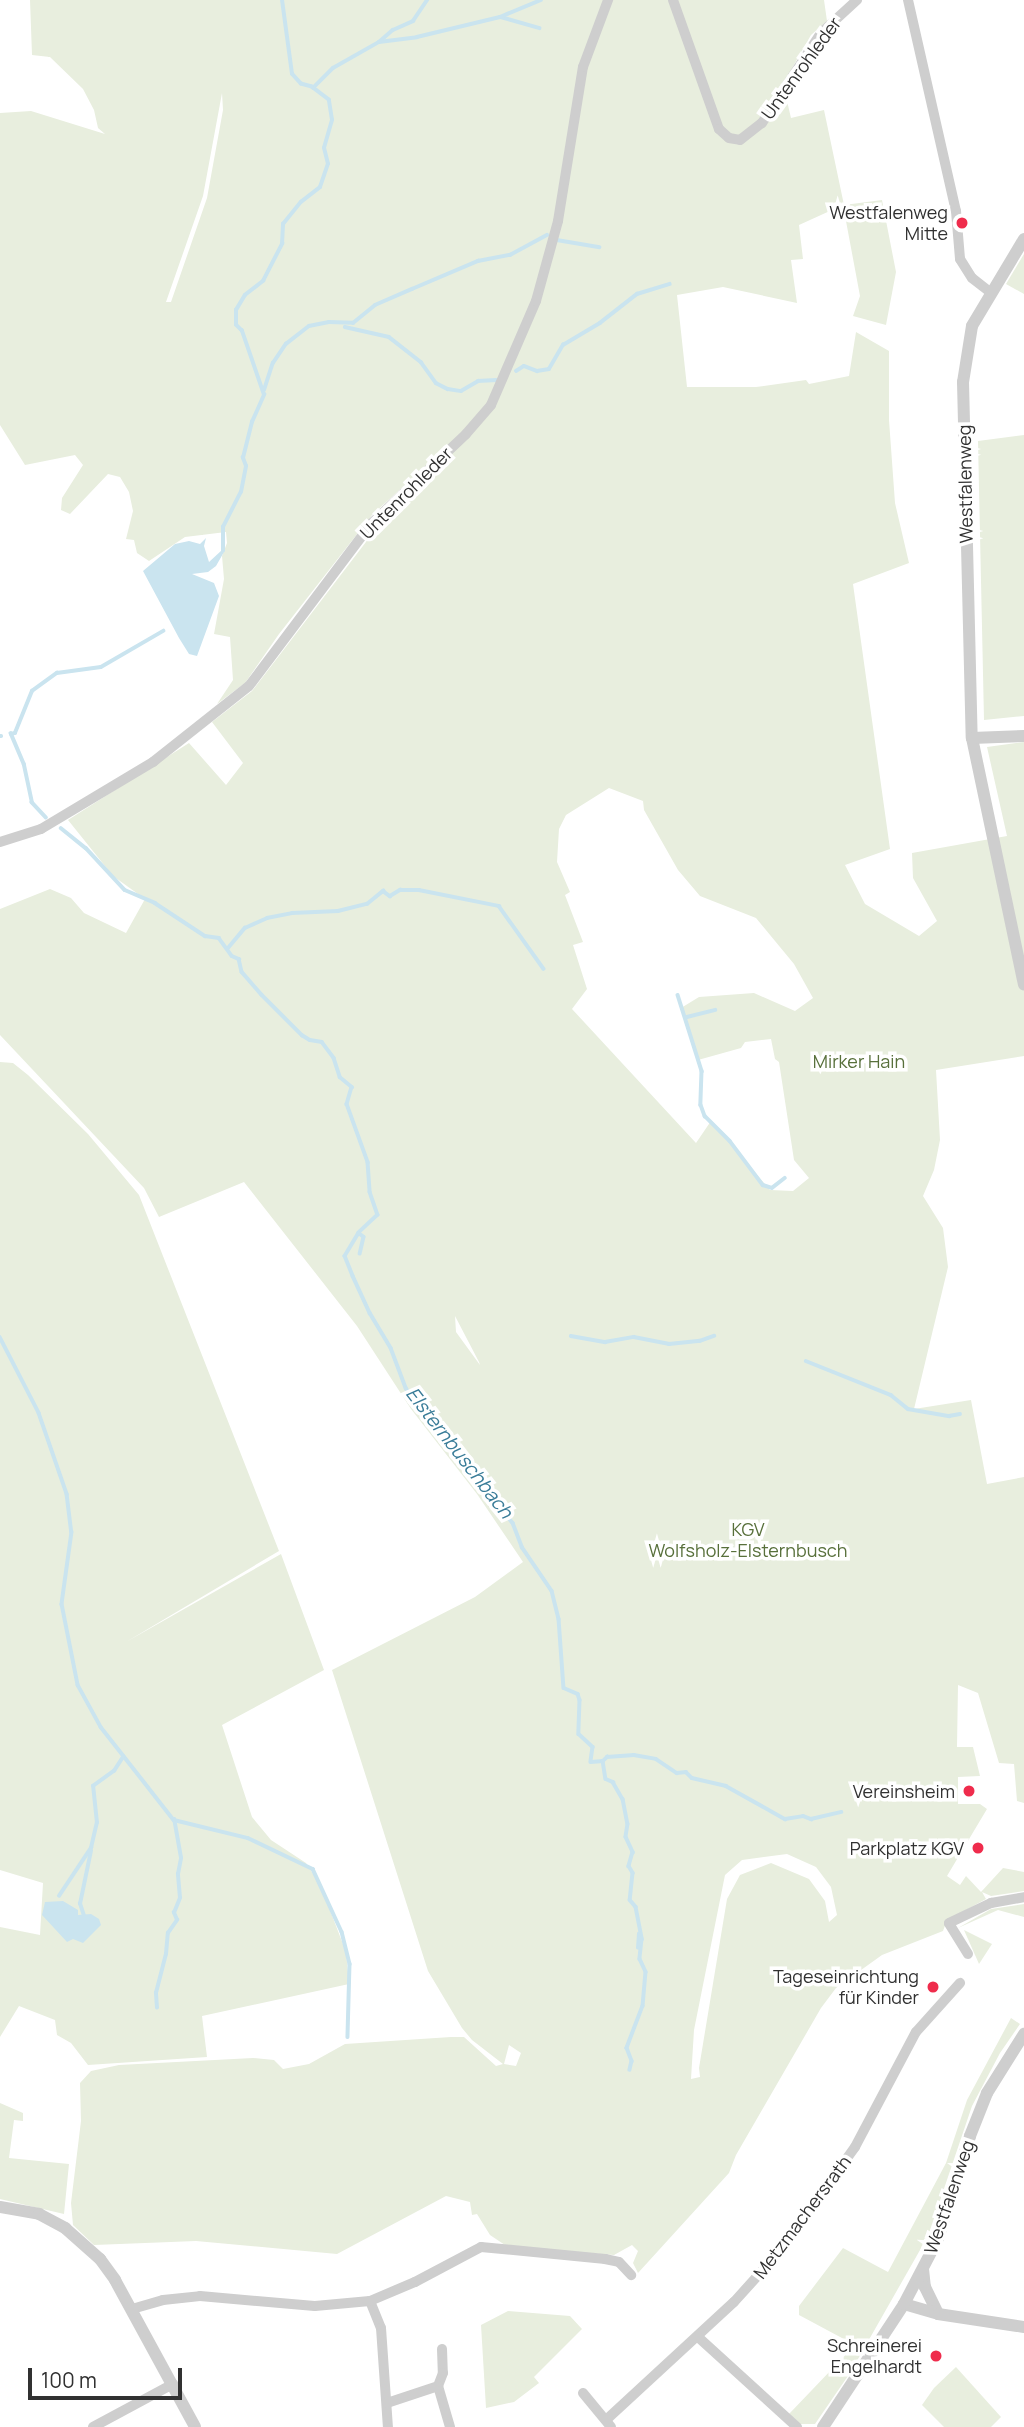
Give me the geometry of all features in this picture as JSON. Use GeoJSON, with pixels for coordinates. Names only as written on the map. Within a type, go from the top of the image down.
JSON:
{"type":"FeatureCollection","features":[{"type":"Feature","properties":{"kind":"street","name":"Untenrohleder"},"geometry":{"type":"LineString","coordinates":[[0,842],[41,830],[153,762],[249,686],[372,523],[466,434],[491,405],[536,301],[558,221],[583,67],[608,0]]}},
{"type":"Feature","properties":{"kind":"street","name":"Untenrohleder"},"geometry":{"type":"LineString","coordinates":[[673,0],[719,130],[729,138],[740,141],[762,124],[821,33],[857,0]]}},
{"type":"Feature","properties":{"kind":"street"},"geometry":{"type":"LineString","coordinates":[[908,0],[956,211],[960,259],[972,278],[990,292]]}},
{"type":"Feature","properties":{"kind":"street","name":"Westfalenweg"},"geometry":{"type":"LineString","coordinates":[[1024,239],[972,326],[963,370],[972,738],[1024,985]]}},
{"type":"Feature","properties":{"kind":"street"},"geometry":{"type":"LineString","coordinates":[[972,738],[1024,736]]}},
{"type":"Feature","properties":{"kind":"street"},"geometry":{"type":"LineString","coordinates":[[968,1954],[949,1923],[991,1903],[1024,1897]]}},
{"type":"Feature","properties":{"kind":"street","name":"Metzmachersrath"},"geometry":{"type":"LineString","coordinates":[[583,2393],[608,2423],[698,2337],[782,2250],[822,2197],[878,2107],[916,2032],[960,1983]]}},
{"type":"Feature","properties":{"kind":"street","name":"Westfalenweg"},"geometry":{"type":"LineString","coordinates":[[823,2427],[904,2304],[923,2269],[938,2239],[959,2166],[988,2093],[1024,2034]]}},
{"type":"Feature","properties":{"kind":"street"},"geometry":{"type":"LineString","coordinates":[[0,2207],[39,2214],[80,2240],[115,2280],[195,2427]]}},
{"type":"Feature","properties":{"kind":"street"},"geometry":{"type":"LineString","coordinates":[[132,2309],[163,2300],[200,2296],[315,2306],[370,2301],[415,2282],[481,2247],[605,2259],[619,2262],[631,2275]]}},
{"type":"Feature","properties":{"kind":"street"},"geometry":{"type":"LineString","coordinates":[[923,2269],[925,2287],[938,2314]]}},
{"type":"Feature","properties":{"kind":"street"},"geometry":{"type":"LineString","coordinates":[[370,2301],[381,2328],[387,2427]]}},
{"type":"Feature","properties":{"kind":"street"},"geometry":{"type":"LineString","coordinates":[[904,2304],[938,2314],[1024,2327]]}},
{"type":"Feature","properties":{"kind":"street"},"geometry":{"type":"LineString","coordinates":[[698,2337],[797,2427]]}},
{"type":"Feature","properties":{"kind":"street"},"geometry":{"type":"LineString","coordinates":[[442,2349],[443,2373],[438,2386],[450,2427]]}},
{"type":"Feature","properties":{"kind":"street"},"geometry":{"type":"LineString","coordinates":[[93,2427],[173,2384]]}},
{"type":"Feature","properties":{"kind":"street"},"geometry":{"type":"LineString","coordinates":[[387,2403],[438,2386]]}},
{"type":"Feature","properties":{"kind":"green space"},"geometry":{"type":"Polygon","coordinates":[[[30,0],[824,0],[827,21],[811,35],[783,84],[791,118],[824,110],[844,205],[882,200],[896,272],[886,325],[853,316],[860,296],[843,205],[799,225],[803,259],[791,260],[797,303],[723,287],[677,295],[687,387],[756,387],[806,380],[809,384],[849,376],[856,332],[889,351],[889,420],[895,503],[909,563],[853,584],[890,849],[845,865],[865,904],[919,936],[937,921],[913,878],[912,853],[1007,836],[987,747],[1024,742],[1024,1056],[936,1070],[940,1140],[934,1170],[923,1196],[943,1228],[948,1267],[914,1409],[971,1400],[987,1484],[1024,1477],[1024,1803],[1017,1801],[1014,1764],[999,1763],[978,1693],[958,1685],[957,1747],[973,1747],[980,1776],[958,1777],[958,1804],[980,1804],[987,1809],[947,1876],[960,1885],[966,1876],[981,1892],[1003,1868],[1024,1872],[1024,1891],[991,1896],[982,1892],[986,1899],[947,1920],[943,1931],[882,1955],[836,1988],[821,2008],[736,2155],[729,2173],[638,2273],[633,2263],[638,2251],[632,2245],[614,2255],[508,2247],[490,2235],[477,2214],[472,2215],[470,2202],[446,2196],[337,2254],[196,2241],[94,2245],[73,2225],[71,2203],[81,2121],[80,2083],[91,2071],[119,2065],[253,2058],[274,2060],[283,2069],[309,2064],[345,2044],[451,2037],[464,2037],[496,2066],[503,2064],[472,2040],[462,2028],[428,1971],[332,1670],[475,1597],[523,1562],[477,1494],[411,1409],[357,1326],[244,1182],[159,1217],[144,1188],[0,1035],[0,909],[50,889],[71,898],[84,913],[126,933],[145,899],[113,876],[68,820],[189,743],[226,785],[243,763],[212,722],[252,691],[382,521],[463,432],[372,515],[279,634],[245,683],[217,704],[233,680],[230,637],[214,634],[224,579],[222,556],[227,543],[226,532],[185,537],[149,561],[137,553],[134,540],[126,539],[133,511],[129,492],[120,477],[108,474],[70,514],[61,510],[62,498],[83,465],[75,455],[25,465],[0,425],[0,113],[31,111],[105,134],[98,128],[94,110],[83,89],[50,57],[32,55],[30,0]],[[222,93],[203,196],[166,302],[171,302],[207,198],[223,110],[222,93]],[[609,788],[566,815],[559,829],[557,862],[570,892],[565,895],[583,942],[573,945],[587,989],[572,1009],[696,1143],[711,1121],[770,1190],[793,1191],[809,1178],[794,1160],[779,1062],[775,1059],[771,1039],[745,1042],[741,1048],[698,1060],[681,1008],[699,997],[754,993],[795,1011],[813,998],[794,964],[756,918],[700,896],[678,870],[644,810],[643,801],[609,788]],[[455,1316],[456,1332],[480,1365],[455,1316]],[[787,1854],[742,1860],[725,1875],[694,2030],[691,2079],[700,2077],[699,2068],[727,1899],[740,1875],[771,1863],[809,1879],[825,1901],[829,1922],[837,1915],[831,1887],[816,1867],[787,1854]],[[509,2045],[504,2064],[516,2066],[521,2053],[509,2045]]]}},
{"type":"Feature","properties":{"kind":"green space"},"geometry":{"type":"Polygon","coordinates":[[[1024,254],[1024,294],[1006,284],[1024,254]]]}},
{"type":"Feature","properties":{"kind":"green space"},"geometry":{"type":"Polygon","coordinates":[[[1024,435],[1024,716],[984,720],[978,441],[1024,435]]]}},
{"type":"Feature","properties":{"kind":"green space"},"geometry":{"type":"Polygon","coordinates":[[[0,1062],[13,1063],[28,1075],[88,1134],[139,1195],[279,1551],[126,1642],[281,1554],[324,1670],[222,1725],[252,1817],[271,1840],[306,1863],[320,1884],[346,1952],[349,1984],[202,2016],[207,2057],[88,2065],[71,2043],[57,2035],[55,2020],[19,2006],[0,2037],[0,1927],[40,1935],[43,1883],[0,1870],[0,1062]]]}},
{"type":"Feature","properties":{"kind":"green space"},"geometry":{"type":"Polygon","coordinates":[[[1024,1904],[1024,1917],[998,1910],[958,1928],[991,1909],[1024,1904]]]}},
{"type":"Feature","properties":{"kind":"green space"},"geometry":{"type":"Polygon","coordinates":[[[964,1930],[992,1944],[979,1964],[964,1930]]]}},
{"type":"Feature","properties":{"kind":"green space"},"geometry":{"type":"Polygon","coordinates":[[[1011,2018],[1020,2024],[1000,2053],[972,2106],[928,2236],[850,2373],[815,2424],[800,2424],[789,2414],[855,2345],[799,2315],[799,2306],[843,2248],[888,2272],[946,2163],[967,2100],[1011,2018]]]}},
{"type":"Feature","properties":{"kind":"green space"},"geometry":{"type":"Polygon","coordinates":[[[0,2103],[23,2113],[23,2121],[14,2120],[9,2158],[69,2164],[64,2214],[0,2199],[0,2103]]]}},
{"type":"Feature","properties":{"kind":"green space"},"geometry":{"type":"Polygon","coordinates":[[[508,2311],[570,2316],[582,2329],[534,2377],[539,2383],[514,2402],[486,2408],[481,2325],[508,2311]]]}},
{"type":"Feature","properties":{"kind":"green space"},"geometry":{"type":"Polygon","coordinates":[[[956,2367],[1001,2417],[991,2427],[944,2427],[922,2405],[934,2388],[956,2367]]]}},
{"type":"Feature","properties":{"kind":"water"},"geometry":{"type":"Polygon","coordinates":[[[206,538],[204,546],[209,562],[222,550],[224,552],[216,566],[208,572],[192,574],[214,583],[219,596],[197,656],[189,654],[143,571],[175,544],[189,541],[200,544],[206,538]]]}},
{"type":"Feature","properties":{"kind":"water"},"geometry":{"type":"Polygon","coordinates":[[[63,1901],[78,1910],[78,1915],[91,1914],[99,1919],[101,1925],[83,1943],[73,1939],[67,1942],[42,1915],[45,1902],[63,1901]]]}},
{"type":"Feature","properties":{"kind":"waterway"},"geometry":{"type":"LineString","coordinates":[[223,551],[223,527],[241,492],[246,466],[243,458],[252,422],[264,395],[242,331],[236,325],[236,310],[245,295],[263,281],[282,244],[283,224],[301,202],[320,187],[328,164],[324,148],[332,120],[329,100],[312,87],[301,84],[292,74],[282,0]]}},
{"type":"Feature","properties":{"kind":"waterway"},"geometry":{"type":"LineString","coordinates":[[313,88],[333,68],[379,42],[393,30],[413,21],[427,0]]}},
{"type":"Feature","properties":{"kind":"waterway"},"geometry":{"type":"LineString","coordinates":[[379,42],[417,37],[500,17],[541,0]]}},
{"type":"Feature","properties":{"kind":"waterway"},"geometry":{"type":"LineString","coordinates":[[501,17],[539,28]]}},
{"type":"Feature","properties":{"kind":"waterway"},"geometry":{"type":"LineString","coordinates":[[264,390],[273,363],[286,344],[309,326],[329,322],[353,323],[375,305],[478,261],[510,255],[547,235]]}},
{"type":"Feature","properties":{"kind":"waterway"},"geometry":{"type":"LineString","coordinates":[[557,240],[599,247]]}},
{"type":"Feature","properties":{"kind":"waterway"},"geometry":{"type":"LineString","coordinates":[[516,371],[524,366],[537,371],[549,369],[563,345],[600,323],[637,294],[670,284]]}},
{"type":"Feature","properties":{"kind":"waterway"},"geometry":{"type":"LineString","coordinates":[[345,327],[389,337],[421,362],[436,383],[448,389],[461,391],[478,381],[496,380]]}},
{"type":"Feature","properties":{"kind":"waterway"},"geometry":{"type":"LineString","coordinates":[[46,818],[32,803],[24,765],[11,734],[15,733],[32,691],[57,673],[101,667],[163,631]]}},
{"type":"Feature","properties":{"kind":"waterway","name":"Elsternbuschbach"},"geometry":{"type":"LineString","coordinates":[[61,828],[86,848],[125,890],[155,903],[205,936],[219,938],[232,956],[239,959],[242,972],[262,995],[302,1035],[322,1042],[334,1058],[340,1077],[352,1087],[347,1104],[368,1162],[370,1192],[378,1215],[359,1233],[345,1256],[370,1313],[391,1348],[406,1388],[436,1431],[513,1523],[522,1547],[552,1591],[559,1619],[564,1688],[578,1694],[580,1700],[579,1734],[593,1747],[591,1762],[603,1761],[606,1779],[613,1782],[623,1799],[628,1824],[626,1837],[633,1852],[629,1866],[633,1873],[630,1900],[636,1907],[642,1939],[640,1959],[646,1972],[643,2006],[627,2048],[632,2061],[630,2070]]}},
{"type":"Feature","properties":{"kind":"waterway"},"geometry":{"type":"LineString","coordinates":[[228,948],[245,928],[267,918],[292,913],[338,911],[367,904],[383,891],[390,896],[400,890],[419,890],[499,906],[544,969]]}},
{"type":"Feature","properties":{"kind":"waterway"},"geometry":{"type":"LineString","coordinates":[[678,995],[702,1071],[701,1105],[705,1116],[730,1141],[763,1185],[772,1188],[785,1178]]}},
{"type":"Feature","properties":{"kind":"waterway"},"geometry":{"type":"LineString","coordinates":[[687,1017],[715,1010]]}},
{"type":"Feature","properties":{"kind":"waterway"},"geometry":{"type":"LineString","coordinates":[[359,1233],[364,1237],[360,1254]]}},
{"type":"Feature","properties":{"kind":"waterway"},"geometry":{"type":"LineString","coordinates":[[571,1336],[605,1342],[634,1337],[669,1344],[700,1341],[714,1336]]}},
{"type":"Feature","properties":{"kind":"waterway"},"geometry":{"type":"LineString","coordinates":[[0,1337],[39,1413],[67,1494],[72,1532],[62,1604],[78,1685],[101,1727],[174,1820],[248,1838],[313,1869],[342,1932],[350,1964],[348,2037]]}},
{"type":"Feature","properties":{"kind":"waterway"},"geometry":{"type":"LineString","coordinates":[[806,1361],[891,1395],[908,1409],[949,1416],[960,1414]]}},
{"type":"Feature","properties":{"kind":"waterway"},"geometry":{"type":"LineString","coordinates":[[603,1761],[607,1757],[634,1755],[656,1759],[677,1773],[686,1772],[692,1778],[726,1786],[785,1819],[803,1816],[811,1819],[841,1812]]}},
{"type":"Feature","properties":{"kind":"waterway"},"geometry":{"type":"LineString","coordinates":[[59,1896],[91,1848],[97,1823],[93,1786],[114,1771],[123,1757]]}},
{"type":"Feature","properties":{"kind":"waterway"},"geometry":{"type":"LineString","coordinates":[[157,2008],[156,1993],[166,1954],[168,1933],[177,1920],[174,1913],[180,1898],[178,1874],[181,1858],[174,1820]]}},
{"type":"Feature","properties":{"kind":"waterway"},"geometry":{"type":"LineString","coordinates":[[84,1916],[80,1904],[91,1851]]}},
{"type":"Feature","properties":{"kind":"waterway","name":"Elsternbuschbach"},"geometry":{"type":"LineString","coordinates":[[638,1948],[639,1934]]}},
{"type":"Feature","properties":{"kind":"place","name":"Westfalenweg Mitte"},"geometry":{"type":"Point","coordinates":[962,223]}},
{"type":"Feature","properties":{"kind":"place","name":"Vereinsheim"},"geometry":{"type":"Point","coordinates":[969,1791]}},
{"type":"Feature","properties":{"kind":"place","name":"Parkplatz KGV"},"geometry":{"type":"Point","coordinates":[978,1848]}},
{"type":"Feature","properties":{"kind":"place","name":"Tageseinrichtung für Kinder"},"geometry":{"type":"Point","coordinates":[933,1987]}},
{"type":"Feature","properties":{"kind":"place","name":"Schreinerei Engelhardt"},"geometry":{"type":"Point","coordinates":[936,2356]}},
{"type":"Feature","properties":{"kind":"park label","name":"Mirker Hain"},"geometry":{"type":"Point","coordinates":[859,1061]}},
{"type":"Feature","properties":{"kind":"park label","name":"KGV Wolfsholz-Elsternbusch"},"geometry":{"type":"Point","coordinates":[748,1540]}}]}
